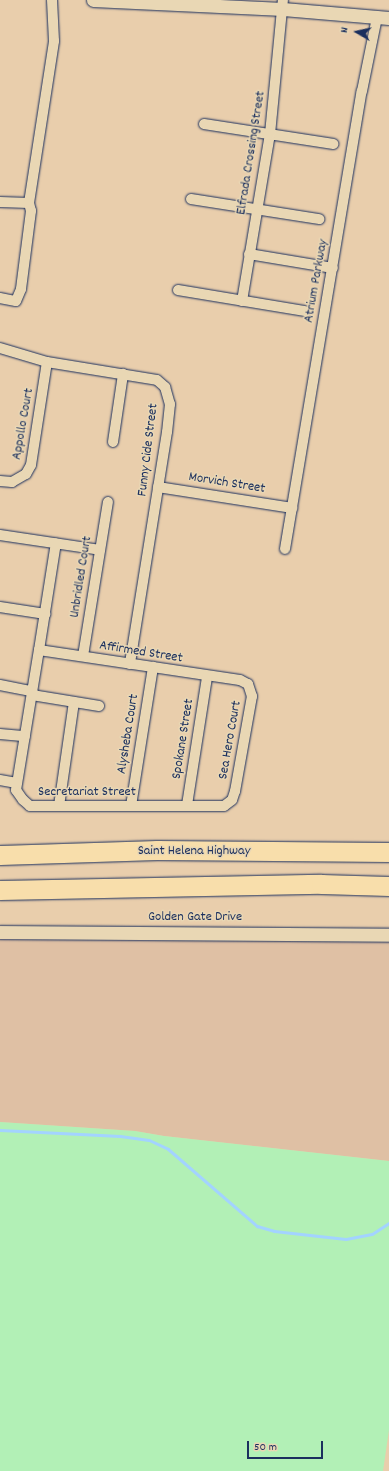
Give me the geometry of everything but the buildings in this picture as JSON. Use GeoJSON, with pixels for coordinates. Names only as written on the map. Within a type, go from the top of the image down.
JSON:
{"type":"FeatureCollection","features":[{"type":"Feature","properties":{"kind":"highway"},"geometry":{"type":"LineString","coordinates":[[0,848],[71,852]]}},
{"type":"Feature","properties":{"kind":"highway","name":"Saint Helena Highway"},"geometry":{"type":"LineString","coordinates":[[0,855],[71,852],[389,852]]}},
{"type":"Feature","properties":{"kind":"highway"},"geometry":{"type":"LineString","coordinates":[[0,891],[321,884],[389,886]]}},
{"type":"Feature","properties":{"kind":"street"},"geometry":{"type":"LineString","coordinates":[[0,298],[16,301],[21,289],[31,211],[29,203],[54,41],[52,0]]}},
{"type":"Feature","properties":{"kind":"street"},"geometry":{"type":"LineString","coordinates":[[93,0],[277,4],[383,17]]}},
{"type":"Feature","properties":{"kind":"street","name":"Elfrada Crossing Street"},"geometry":{"type":"LineString","coordinates":[[242,301],[270,134],[277,4]]}},
{"type":"Feature","properties":{"kind":"street","name":"Atrium Parkway"},"geometry":{"type":"LineString","coordinates":[[285,549],[362,91],[383,17]]}},
{"type":"Feature","properties":{"kind":"street"},"geometry":{"type":"LineString","coordinates":[[204,124],[333,144]]}},
{"type":"Feature","properties":{"kind":"street"},"geometry":{"type":"LineString","coordinates":[[191,199],[320,219]]}},
{"type":"Feature","properties":{"kind":"street"},"geometry":{"type":"LineString","coordinates":[[0,202],[29,203]]}},
{"type":"Feature","properties":{"kind":"street"},"geometry":{"type":"LineString","coordinates":[[250,254],[333,268]]}},
{"type":"Feature","properties":{"kind":"street"},"geometry":{"type":"LineString","coordinates":[[178,290],[305,311]]}},
{"type":"Feature","properties":{"kind":"street","name":"Funny Cide Street"},"geometry":{"type":"LineString","coordinates":[[0,348],[47,362],[157,380],[166,387],[170,404],[130,664]]}},
{"type":"Feature","properties":{"kind":"street","name":"Appollo Court"},"geometry":{"type":"LineString","coordinates":[[0,481],[12,482],[26,474],[31,465],[47,362]]}},
{"type":"Feature","properties":{"kind":"street"},"geometry":{"type":"LineString","coordinates":[[113,442],[123,374]]}},
{"type":"Feature","properties":{"kind":"street","name":"Morvich Street"},"geometry":{"type":"LineString","coordinates":[[158,486],[292,508]]}},
{"type":"Feature","properties":{"kind":"street","name":"Unbridled Court"},"geometry":{"type":"LineString","coordinates":[[83,656],[108,502]]}},
{"type":"Feature","properties":{"kind":"street"},"geometry":{"type":"LineString","coordinates":[[0,535],[100,550]]}},
{"type":"Feature","properties":{"kind":"street","name":"Secretariat Street"},"geometry":{"type":"LineString","coordinates":[[56,543],[16,790],[30,806],[224,806]]}},
{"type":"Feature","properties":{"kind":"street"},"geometry":{"type":"LineString","coordinates":[[0,607],[45,614]]}},
{"type":"Feature","properties":{"kind":"street","name":"Affirmed Street"},"geometry":{"type":"LineString","coordinates":[[39,650],[208,677],[240,680]]}},
{"type":"Feature","properties":{"kind":"street","name":"Alysheba Court"},"geometry":{"type":"LineString","coordinates":[[131,806],[153,667]]}},
{"type":"Feature","properties":{"kind":"street","name":"Spokane Street"},"geometry":{"type":"LineString","coordinates":[[187,805],[208,677]]}},
{"type":"Feature","properties":{"kind":"street","name":"Sea Hero Court"},"geometry":{"type":"LineString","coordinates":[[224,806],[232,800],[236,791],[252,696],[248,684],[240,680]]}},
{"type":"Feature","properties":{"kind":"street"},"geometry":{"type":"LineString","coordinates":[[0,685],[74,702],[99,706]]}},
{"type":"Feature","properties":{"kind":"street"},"geometry":{"type":"LineString","coordinates":[[58,806],[74,702]]}},
{"type":"Feature","properties":{"kind":"street"},"geometry":{"type":"LineString","coordinates":[[0,734],[25,736]]}},
{"type":"Feature","properties":{"kind":"street"},"geometry":{"type":"LineString","coordinates":[[0,780],[17,783]]}},
{"type":"Feature","properties":{"kind":"street","name":"Golden Gate Drive"},"geometry":{"type":"LineString","coordinates":[[0,932],[389,935]]}},
{"type":"Feature","properties":{"kind":"shaded area"},"geometry":{"type":"Polygon","coordinates":[[[0,932],[389,935],[389,1161],[164,1136],[135,1131],[0,1122],[0,932]]]}},
{"type":"Feature","properties":{"kind":"green space"},"geometry":{"type":"Polygon","coordinates":[[[0,1122],[135,1131],[164,1136],[389,1161],[389,1430],[383,1471],[0,1471],[0,1122]]]}},
{"type":"Feature","properties":{"kind":"waterway"},"geometry":{"type":"LineString","coordinates":[[0,1130],[120,1136],[149,1140],[168,1149],[257,1226],[274,1231],[346,1239],[372,1234],[389,1223]]}}]}
